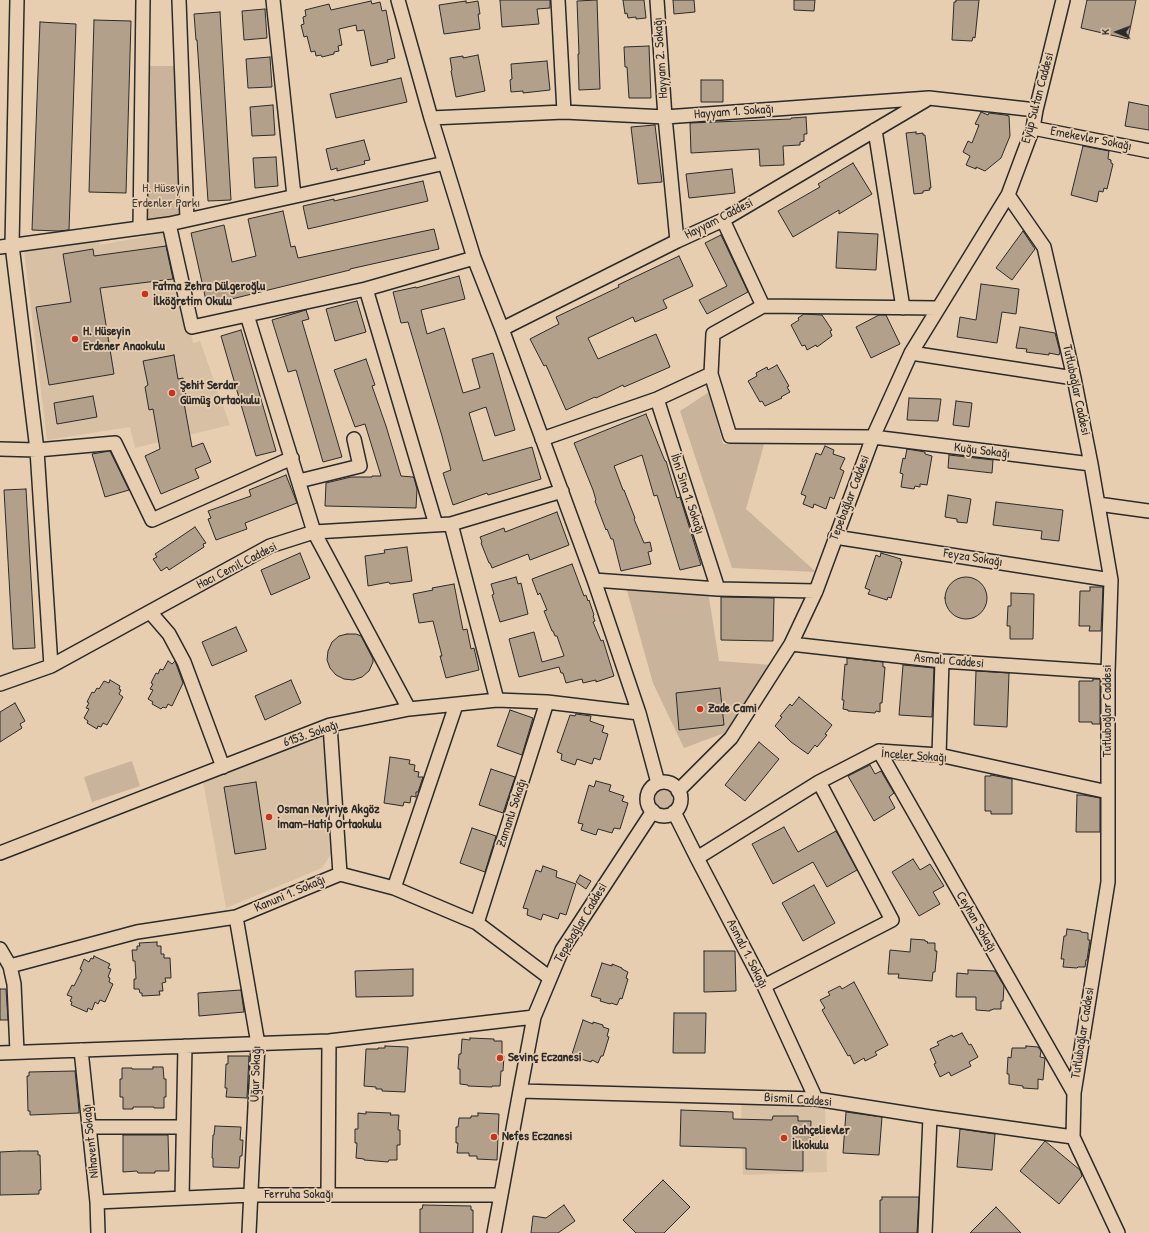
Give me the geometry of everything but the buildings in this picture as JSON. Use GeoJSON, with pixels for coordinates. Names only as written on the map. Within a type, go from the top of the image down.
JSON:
{"type":"FeatureCollection","features":[{"type":"Feature","properties":{"kind":"street"},"geometry":{"type":"LineString","coordinates":[[17,0],[6,246],[37,450],[51,666]]}},
{"type":"Feature","properties":{"kind":"street"},"geometry":{"type":"LineString","coordinates":[[140,228],[143,0]]}},
{"type":"Feature","properties":{"kind":"street"},"geometry":{"type":"LineString","coordinates":[[179,0],[187,220]]}},
{"type":"Feature","properties":{"kind":"street"},"geometry":{"type":"LineString","coordinates":[[273,0],[294,196]]}},
{"type":"Feature","properties":{"kind":"street"},"geometry":{"type":"LineString","coordinates":[[398,0],[431,118],[474,258],[502,329],[594,580],[639,713],[658,783]]}},
{"type":"Feature","properties":{"kind":"street"},"geometry":{"type":"LineString","coordinates":[[558,0],[564,112]]}},
{"type":"Feature","properties":{"kind":"street","name":"Hayyam 2. Sokağı"},"geometry":{"type":"LineString","coordinates":[[657,0],[665,117],[677,241]]}},
{"type":"Feature","properties":{"kind":"street","name":"Eyüp Sultan Caddesi"},"geometry":{"type":"LineString","coordinates":[[1008,195],[1033,128],[1063,0]]}},
{"type":"Feature","properties":{"kind":"street","name":"Hayyam 1. Sokağı"},"geometry":{"type":"LineString","coordinates":[[431,118],[564,112],[665,117],[929,98],[1036,110]]}},
{"type":"Feature","properties":{"kind":"street","name":"Hayyam Caddesi"},"geometry":{"type":"LineString","coordinates":[[502,329],[677,241],[723,220],[929,98]]}},
{"type":"Feature","properties":{"kind":"street","name":"Emekevler Sokağı"},"geometry":{"type":"LineString","coordinates":[[1033,128],[1149,151]]}},
{"type":"Feature","properties":{"kind":"street"},"geometry":{"type":"LineString","coordinates":[[875,130],[903,308]]}},
{"type":"Feature","properties":{"kind":"street"},"geometry":{"type":"LineString","coordinates":[[6,246],[169,224],[445,163]]}},
{"type":"Feature","properties":{"kind":"street","name":"Tepebağlar Caddesi"},"geometry":{"type":"LineString","coordinates":[[678,791],[731,738],[791,644],[816,591],[873,437],[911,353],[1008,195]]}},
{"type":"Feature","properties":{"kind":"street","name":"Tutlubağlar Caddesi"},"geometry":{"type":"LineString","coordinates":[[1008,195],[1044,247],[1074,378],[1091,464],[1111,580],[1108,672],[1108,882],[1074,1093],[1073,1137],[1118,1233]]}},
{"type":"Feature","properties":{"kind":"street"},"geometry":{"type":"LineString","coordinates":[[723,220],[763,306]]}},
{"type":"Feature","properties":{"kind":"street"},"geometry":{"type":"LineString","coordinates":[[169,224],[192,327],[366,289],[474,258]]}},
{"type":"Feature","properties":{"kind":"street"},"geometry":{"type":"LineString","coordinates":[[366,289],[436,525]]}},
{"type":"Feature","properties":{"kind":"street"},"geometry":{"type":"LineString","coordinates":[[542,440],[657,399],[711,374],[713,334],[763,306],[938,308]]}},
{"type":"Feature","properties":{"kind":"street"},"geometry":{"type":"LineString","coordinates":[[247,315],[300,481],[314,532],[409,710]]}},
{"type":"Feature","properties":{"kind":"street"},"geometry":{"type":"LineString","coordinates":[[911,353],[1074,378]]}},
{"type":"Feature","properties":{"kind":"street","name":"Kuğu Sokağı"},"geometry":{"type":"LineString","coordinates":[[711,374],[730,436],[873,437],[1091,464]]}},
{"type":"Feature","properties":{"kind":"street","name":"İbni Sina 1. Sokağı"},"geometry":{"type":"LineString","coordinates":[[657,399],[718,589]]}},
{"type":"Feature","properties":{"kind":"street"},"geometry":{"type":"LineString","coordinates":[[300,481],[360,466],[354,439]]}},
{"type":"Feature","properties":{"kind":"street"},"geometry":{"type":"LineString","coordinates":[[0,449],[37,450],[115,443],[152,520],[292,458]]}},
{"type":"Feature","properties":{"kind":"street","name":"Hacı Cemil Caddesi"},"geometry":{"type":"LineString","coordinates":[[0,684],[51,666],[270,546],[314,532],[451,524],[562,491]]}},
{"type":"Feature","properties":{"kind":"street"},"geometry":{"type":"LineString","coordinates":[[1098,504],[1149,511]]}},
{"type":"Feature","properties":{"kind":"street"},"geometry":{"type":"LineString","coordinates":[[451,524],[497,700]]}},
{"type":"Feature","properties":{"kind":"street","name":"Feyza Sokağı"},"geometry":{"type":"LineString","coordinates":[[835,537],[1111,580]]}},
{"type":"Feature","properties":{"kind":"street"},"geometry":{"type":"LineString","coordinates":[[594,580],[718,589],[816,591]]}},
{"type":"Feature","properties":{"kind":"street"},"geometry":{"type":"LineString","coordinates":[[150,612],[169,634],[182,657],[223,767]]}},
{"type":"Feature","properties":{"kind":"street","name":"Asmalı Caddesi"},"geometry":{"type":"LineString","coordinates":[[791,644],[942,661],[1108,672]]}},
{"type":"Feature","properties":{"kind":"street"},"geometry":{"type":"LineString","coordinates":[[938,755],[942,661]]}},
{"type":"Feature","properties":{"kind":"street","name":"6153. Sokağı"},"geometry":{"type":"LineString","coordinates":[[0,853],[330,725],[409,710],[497,700],[547,702],[639,713]]}},
{"type":"Feature","properties":{"kind":"street","name":"Zamanlı Sokağı"},"geometry":{"type":"LineString","coordinates":[[477,923],[547,702]]}},
{"type":"Feature","properties":{"kind":"street"},"geometry":{"type":"LineString","coordinates":[[394,888],[456,705]]}},
{"type":"Feature","properties":{"kind":"street"},"geometry":{"type":"LineString","coordinates":[[330,725],[340,874]]}},
{"type":"Feature","properties":{"kind":"street","name":"İnceler Sokağı"},"geometry":{"type":"LineString","coordinates":[[697,858],[819,782],[879,751],[938,755],[1108,792]]}},
{"type":"Feature","properties":{"kind":"street","name":"Ceyhan Sokağı"},"geometry":{"type":"LineString","coordinates":[[879,751],[1074,1093]]}},
{"type":"Feature","properties":{"kind":"street"},"geometry":{"type":"LineString","coordinates":[[764,986],[892,920],[819,782]]}},
{"type":"Feature","properties":{"kind":"street"},"geometry":{"type":"LineString","coordinates":[[658,783],[670,783],[675,786],[678,791],[680,802],[678,808],[669,815],[663,816],[658,814],[649,807],[647,795],[653,786],[658,783]]}},
{"type":"Feature","properties":{"kind":"street","name":"Tepebağlar Caddesi"},"geometry":{"type":"LineString","coordinates":[[494,1233],[534,1017],[562,950],[653,811]]}},
{"type":"Feature","properties":{"kind":"street","name":"Asmalı 1. Sokağı"},"geometry":{"type":"LineString","coordinates":[[674,812],[764,986],[816,1099]]}},
{"type":"Feature","properties":{"kind":"street","name":"Kanuni 1. Sokağı"},"geometry":{"type":"LineString","coordinates":[[10,966],[137,932],[236,917],[340,874],[394,888],[477,923],[550,978]]}},
{"type":"Feature","properties":{"kind":"street","name":"Uğur Sokağı"},"geometry":{"type":"LineString","coordinates":[[236,917],[258,1044],[250,1233]]}},
{"type":"Feature","properties":{"kind":"street"},"geometry":{"type":"LineString","coordinates":[[0,949],[10,966],[14,984],[17,1052]]}},
{"type":"Feature","properties":{"kind":"street"},"geometry":{"type":"LineString","coordinates":[[0,1053],[329,1041],[534,1017]]}},
{"type":"Feature","properties":{"kind":"street"},"geometry":{"type":"LineString","coordinates":[[328,1195],[329,1041]]}},
{"type":"Feature","properties":{"kind":"street"},"geometry":{"type":"LineString","coordinates":[[182,1198],[185,1046]]}},
{"type":"Feature","properties":{"kind":"street","name":"Nihavent Sokağı"},"geometry":{"type":"LineString","coordinates":[[81,1050],[97,1202],[98,1233]]}},
{"type":"Feature","properties":{"kind":"street","name":"Bismil Caddesi"},"geometry":{"type":"LineString","coordinates":[[520,1091],[816,1099],[930,1118],[1073,1137]]}},
{"type":"Feature","properties":{"kind":"street"},"geometry":{"type":"LineString","coordinates":[[925,1233],[930,1118]]}},
{"type":"Feature","properties":{"kind":"street"},"geometry":{"type":"LineString","coordinates":[[89,1127],[183,1127]]}},
{"type":"Feature","properties":{"kind":"street","name":"Ferruha Sokağı"},"geometry":{"type":"LineString","coordinates":[[97,1202],[251,1195],[501,1194]]}},
{"type":"Feature","properties":{"kind":"shaded area"},"geometry":{"type":"Polygon","coordinates":[[[168,232],[193,343],[200,341],[230,425],[135,448],[130,427],[47,440],[24,251],[99,241],[103,264],[100,245],[168,232]]]}},
{"type":"Feature","properties":{"kind":"shaded area","name":"Osman Neyriye Akgöz İmam-Hatip Ortaokulu"},"geometry":{"type":"Polygon","coordinates":[[[325,733],[331,854],[322,868],[226,908],[203,781],[325,733]]]}},
{"type":"Feature","properties":{"kind":"shaded area","name":"Bahçelievler İlkokulu"},"geometry":{"type":"Polygon","coordinates":[[[741,1103],[825,1103],[827,1172],[743,1175],[741,1103]]]}},
{"type":"Feature","properties":{"kind":"green space","name":"H. Hüseyin Erdenler Parkı"},"geometry":{"type":"Polygon","coordinates":[[[147,66],[182,66],[187,217],[145,219],[147,66]]]}},
{"type":"Feature","properties":{"kind":"green space"},"geometry":{"type":"Polygon","coordinates":[[[709,392],[723,444],[765,441],[746,509],[816,572],[732,568],[680,411],[709,392]]]}},
{"type":"Feature","properties":{"kind":"green space"},"geometry":{"type":"Polygon","coordinates":[[[626,587],[708,591],[719,661],[772,665],[727,732],[684,748],[653,683],[626,587]]]}},
{"type":"Feature","properties":{"kind":"green space"},"geometry":{"type":"Polygon","coordinates":[[[132,761],[140,786],[92,802],[84,777],[132,761]]]}},
{"type":"Feature","properties":{"kind":"green space"},"geometry":{"type":"Polygon","coordinates":[[[664,790],[670,793],[673,799],[670,805],[664,808],[658,805],[655,799],[658,793],[664,790]]]}},
{"type":"Feature","properties":{"kind":"place","name":"Fatma Zehra Dülgeroğlu İlköğretim Okulu"},"geometry":{"type":"Point","coordinates":[145,294]}},
{"type":"Feature","properties":{"kind":"place","name":"H. Hüseyin Erdener Anaokulu"},"geometry":{"type":"Point","coordinates":[75,339]}},
{"type":"Feature","properties":{"kind":"place","name":"Şehit Serdar Gümüş Ortaokulu"},"geometry":{"type":"Point","coordinates":[172,393]}},
{"type":"Feature","properties":{"kind":"place","name":"Zade Cami"},"geometry":{"type":"Point","coordinates":[700,709]}},
{"type":"Feature","properties":{"kind":"place","name":"Osman Neyriye Akgöz İmam-Hatip Ortaokulu"},"geometry":{"type":"Point","coordinates":[269,817]}},
{"type":"Feature","properties":{"kind":"place","name":"Sevinç Eczanesi"},"geometry":{"type":"Point","coordinates":[500,1058]}},
{"type":"Feature","properties":{"kind":"place","name":"Nefes Eczanesi"},"geometry":{"type":"Point","coordinates":[494,1137]}},
{"type":"Feature","properties":{"kind":"place","name":"Bahçelievler İlkokulu"},"geometry":{"type":"Point","coordinates":[784,1138]}}]}
